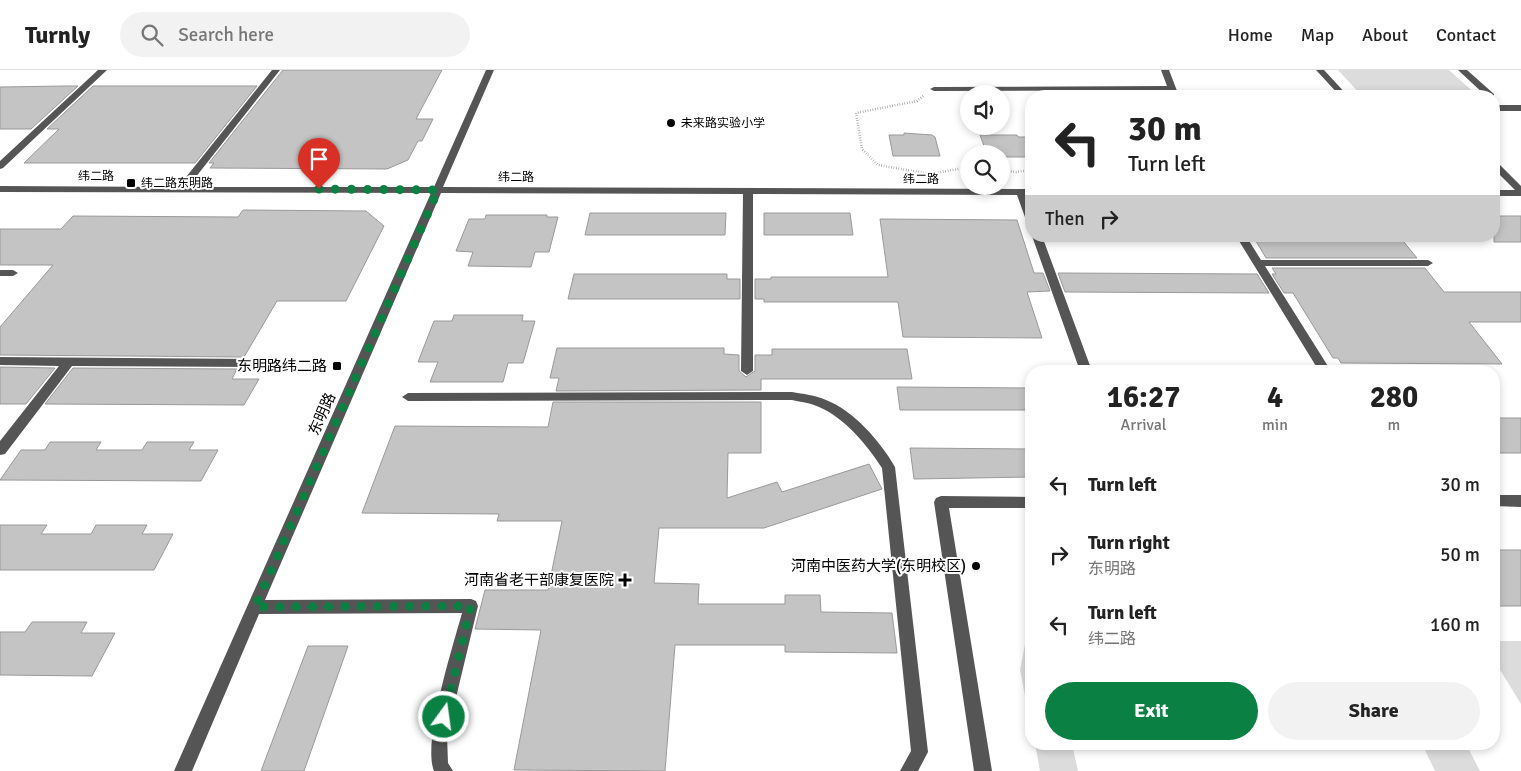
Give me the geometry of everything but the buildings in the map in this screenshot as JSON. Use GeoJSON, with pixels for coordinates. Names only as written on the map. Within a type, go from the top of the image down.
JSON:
{"type":"FeatureCollection","features":[{"type":"Feature","properties":{"kind":"street"},"geometry":{"type":"LineString","coordinates":[[0,166],[103,70]]}},
{"type":"Feature","properties":{"kind":"street"},"geometry":{"type":"LineString","coordinates":[[181,189],[276,70]]}},
{"type":"Feature","properties":{"kind":"street","name":"东明路"},"geometry":{"type":"LineString","coordinates":[[183,771],[490,70]]}},
{"type":"Feature","properties":{"kind":"street"},"geometry":{"type":"LineString","coordinates":[[1165,70],[1172,90]]}},
{"type":"Feature","properties":{"kind":"street"},"geometry":{"type":"LineString","coordinates":[[1320,70],[1338,90]]}},
{"type":"Feature","properties":{"kind":"street"},"geometry":{"type":"LineString","coordinates":[[1462,70],[1485,90]]}},
{"type":"Feature","properties":{"kind":"street"},"geometry":{"type":"LineString","coordinates":[[934,89],[1025,90]]}},
{"type":"Feature","properties":{"kind":"street"},"geometry":{"type":"LineString","coordinates":[[1500,104],[1504,108]]}},
{"type":"Feature","properties":{"kind":"street"},"geometry":{"type":"LineString","coordinates":[[1500,108],[1521,108]]}},
{"type":"Feature","properties":{"kind":"street"},"geometry":{"type":"LineString","coordinates":[[1500,170],[1521,192]]}},
{"type":"Feature","properties":{"kind":"street","name":"纬二路"},"geometry":{"type":"LineString","coordinates":[[0,189],[1025,192]]}},
{"type":"Feature","properties":{"kind":"street"},"geometry":{"type":"LineString","coordinates":[[747,371],[748,191]]}},
{"type":"Feature","properties":{"kind":"street"},"geometry":{"type":"LineString","coordinates":[[1500,193],[1521,192]]}},
{"type":"Feature","properties":{"kind":"street"},"geometry":{"type":"LineString","coordinates":[[1039,242],[1084,365]]}},
{"type":"Feature","properties":{"kind":"street"},"geometry":{"type":"LineString","coordinates":[[1245,242],[1321,365]]}},
{"type":"Feature","properties":{"kind":"street"},"geometry":{"type":"LineString","coordinates":[[1258,263],[1428,263]]}},
{"type":"Feature","properties":{"kind":"street"},"geometry":{"type":"LineString","coordinates":[[0,273],[13,273]]}},
{"type":"Feature","properties":{"kind":"street"},"geometry":{"type":"LineString","coordinates":[[0,361],[270,363]]}},
{"type":"Feature","properties":{"kind":"street"},"geometry":{"type":"LineString","coordinates":[[0,450],[69,361]]}},
{"type":"Feature","properties":{"kind":"street"},"geometry":{"type":"LineString","coordinates":[[408,397],[792,396],[824,404],[850,423],[878,449],[888,467],[920,752],[909,771]]}},
{"type":"Feature","properties":{"kind":"street"},"geometry":{"type":"LineString","coordinates":[[1500,501],[1521,501]]}},
{"type":"Feature","properties":{"kind":"street"},"geometry":{"type":"LineString","coordinates":[[984,771],[941,502],[1025,502]]}},
{"type":"Feature","properties":{"kind":"street"},"geometry":{"type":"LineString","coordinates":[[255,607],[471,606],[439,735],[440,766],[444,771]]}},
{"type":"Feature","properties":{"kind":"path"},"geometry":{"type":"LineString","coordinates":[[934,89],[917,101],[856,113],[862,149],[878,165],[930,174],[960,168]]}},
{"type":"Feature","properties":{"kind":"path"},"geometry":{"type":"LineString","coordinates":[[1010,171],[1025,171]]}},
{"type":"Feature","properties":{"kind":"shaded area"},"geometry":{"type":"Polygon","coordinates":[[[1338,70],[1449,70],[1471,90],[1356,90],[1338,70]]]}},
{"type":"Feature","properties":{"kind":"shaded area"},"geometry":{"type":"Polygon","coordinates":[[[1500,641],[1521,641],[1521,704],[1500,670],[1500,641]]]}},
{"type":"Feature","properties":{"kind":"shaded area"},"geometry":{"type":"Polygon","coordinates":[[[1025,644],[1025,695],[1020,670],[1025,644]]]}},
{"type":"Feature","properties":{"kind":"shaded area"},"geometry":{"type":"Polygon","coordinates":[[[1036,750],[1073,750],[1078,771],[1040,771],[1036,750]]]}},
{"type":"Feature","properties":{"kind":"shaded area"},"geometry":{"type":"Polygon","coordinates":[[[1425,750],[1469,750],[1480,771],[1435,771],[1425,750]]]}},
{"type":"Feature","properties":{"kind":"place","name":"未来路实验小学"},"geometry":{"type":"Point","coordinates":[671,123]}},
{"type":"Feature","properties":{"kind":"place","name":"纬二路东明路"},"geometry":{"type":"Point","coordinates":[131,183]}},
{"type":"Feature","properties":{"kind":"place","name":"东明路纬二路"},"geometry":{"type":"Point","coordinates":[337,366]}},
{"type":"Feature","properties":{"kind":"place","name":"河南中医药大学(东明校区)"},"geometry":{"type":"Point","coordinates":[976,566]}},
{"type":"Feature","properties":{"kind":"place","name":"河南省老干部康复医院"},"geometry":{"type":"Point","coordinates":[625,580]}},
{"type":"Feature","properties":{"kind":"route"},"geometry":{"type":"LineString","coordinates":[[319,189],[438,190],[255,607],[471,606],[444,717]]}}]}
